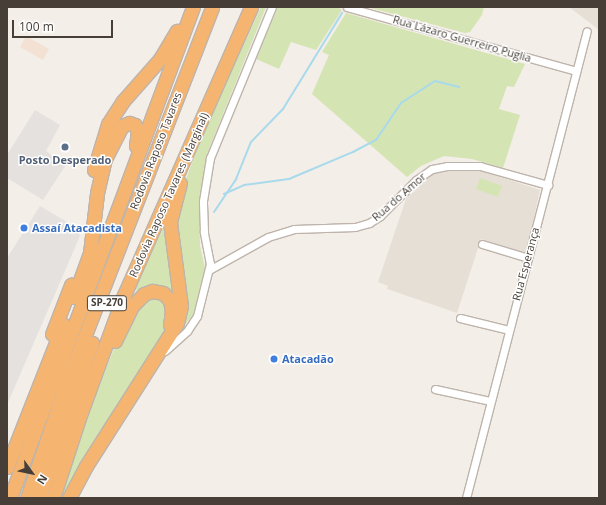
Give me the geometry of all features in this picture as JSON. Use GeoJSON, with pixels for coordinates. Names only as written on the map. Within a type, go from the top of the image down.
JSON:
{"type":"FeatureCollection","features":[{"type":"Feature","properties":{"kind":"highway","name":"SP-270"},"geometry":{"type":"LineString","coordinates":[[10,498],[192,7]]}},
{"type":"Feature","properties":{"kind":"highway"},"geometry":{"type":"LineString","coordinates":[[32,400],[32,387],[86,241],[92,176],[102,140],[117,110],[160,59],[192,7]]}},
{"type":"Feature","properties":{"kind":"highway","name":"Rodovia Raposo Tavares"},"geometry":{"type":"LineString","coordinates":[[27,498],[66,384],[212,7]]}},
{"type":"Feature","properties":{"kind":"highway","name":"Rodovia Raposo Tavares"},"geometry":{"type":"LineString","coordinates":[[39,498],[74,388],[221,7]]}},
{"type":"Feature","properties":{"kind":"highway","name":"Rodovia Raposo Tavares (Marginal)"},"geometry":{"type":"LineString","coordinates":[[53,498],[80,415],[124,295],[251,7]]}},
{"type":"Feature","properties":{"kind":"highway"},"geometry":{"type":"LineString","coordinates":[[69,498],[86,466],[177,323],[181,306],[170,222],[177,192],[202,119]]}},
{"type":"Feature","properties":{"kind":"highway"},"geometry":{"type":"LineString","coordinates":[[7,467],[32,400],[39,389],[90,253],[97,193],[105,159],[116,132],[129,123],[135,125],[138,131],[137,143],[108,234]]}},
{"type":"Feature","properties":{"kind":"highway"},"geometry":{"type":"LineString","coordinates":[[80,415],[132,306],[144,294],[152,291],[163,292],[170,300],[172,312],[170,326],[151,366]]}},
{"type":"Feature","properties":{"kind":"street"},"geometry":{"type":"LineString","coordinates":[[151,366],[193,324],[209,270],[210,260],[204,232],[203,201],[210,158],[272,7]]}},
{"type":"Feature","properties":{"kind":"street","name":"Rua Lázaro Guerreiro Puglia"},"geometry":{"type":"LineString","coordinates":[[347,7],[576,71]]}},
{"type":"Feature","properties":{"kind":"street","name":"Rua Esperança"},"geometry":{"type":"LineString","coordinates":[[466,498],[587,31]]}},
{"type":"Feature","properties":{"kind":"street","name":"Rua do Amor"},"geometry":{"type":"LineString","coordinates":[[209,270],[268,237],[294,229],[354,227],[369,223],[380,216],[416,180],[432,169],[447,166],[480,166],[548,185]]}},
{"type":"Feature","properties":{"kind":"street"},"geometry":{"type":"LineString","coordinates":[[482,244],[528,258]]}},
{"type":"Feature","properties":{"kind":"street"},"geometry":{"type":"LineString","coordinates":[[460,318],[509,330]]}},
{"type":"Feature","properties":{"kind":"street"},"geometry":{"type":"LineString","coordinates":[[435,389],[490,401]]}},
{"type":"Feature","properties":{"kind":"shaded area"},"geometry":{"type":"Polygon","coordinates":[[[569,7],[599,7],[599,30],[569,7]]]}},
{"type":"Feature","properties":{"kind":"shaded area"},"geometry":{"type":"Polygon","coordinates":[[[26,36],[49,49],[43,60],[20,47],[26,36]]]}},
{"type":"Feature","properties":{"kind":"shaded area"},"geometry":{"type":"Polygon","coordinates":[[[35,110],[60,125],[46,151],[66,165],[43,200],[7,178],[7,155],[35,110]]]}},
{"type":"Feature","properties":{"kind":"shaded area"},"geometry":{"type":"Polygon","coordinates":[[[457,170],[479,170],[540,190],[527,250],[523,253],[481,239],[457,313],[387,289],[388,286],[378,282],[410,187],[435,173],[457,170]]]}},
{"type":"Feature","properties":{"kind":"shaded area"},"geometry":{"type":"Polygon","coordinates":[[[40,206],[77,228],[80,236],[7,405],[7,258],[40,206]]]}},
{"type":"Feature","properties":{"kind":"green space"},"geometry":{"type":"Polygon","coordinates":[[[261,7],[266,7],[207,154],[199,200],[200,246],[205,268],[193,315],[177,334],[176,238],[183,187],[204,130],[261,7]]]}},
{"type":"Feature","properties":{"kind":"green space"},"geometry":{"type":"Polygon","coordinates":[[[278,7],[338,7],[342,10],[316,50],[291,42],[279,69],[256,59],[278,7]]]}},
{"type":"Feature","properties":{"kind":"green space"},"geometry":{"type":"Polygon","coordinates":[[[367,7],[484,7],[482,15],[470,32],[465,33],[367,7]]]}},
{"type":"Feature","properties":{"kind":"green space"},"geometry":{"type":"Polygon","coordinates":[[[346,13],[525,64],[514,87],[507,86],[499,109],[520,115],[503,168],[472,159],[444,156],[421,166],[407,177],[312,94],[329,55],[322,52],[346,13]]]}},
{"type":"Feature","properties":{"kind":"green space"},"geometry":{"type":"Polygon","coordinates":[[[480,178],[502,186],[498,197],[476,189],[480,178]]]}},
{"type":"Feature","properties":{"kind":"green space"},"geometry":{"type":"Polygon","coordinates":[[[164,225],[175,306],[143,288],[134,291],[164,225]]]}},
{"type":"Feature","properties":{"kind":"green space"},"geometry":{"type":"Polygon","coordinates":[[[154,295],[166,304],[167,324],[162,335],[63,498],[59,498],[91,406],[124,324],[135,307],[154,295]]]}},
{"type":"Feature","properties":{"kind":"waterway"},"geometry":{"type":"LineString","coordinates":[[214,212],[236,179],[251,142],[283,109],[342,13]]}},
{"type":"Feature","properties":{"kind":"waterway"},"geometry":{"type":"LineString","coordinates":[[224,194],[244,185],[289,179],[353,152],[376,140],[401,103],[435,81],[459,87]]}},
{"type":"Feature","properties":{"kind":"place","name":"Posto Desperado"},"geometry":{"type":"Point","coordinates":[65,147]}},
{"type":"Feature","properties":{"kind":"place","name":"Assaí Atacadista"},"geometry":{"type":"Point","coordinates":[24,228]}},
{"type":"Feature","properties":{"kind":"place","name":"Atacadão"},"geometry":{"type":"Point","coordinates":[274,359]}}]}
